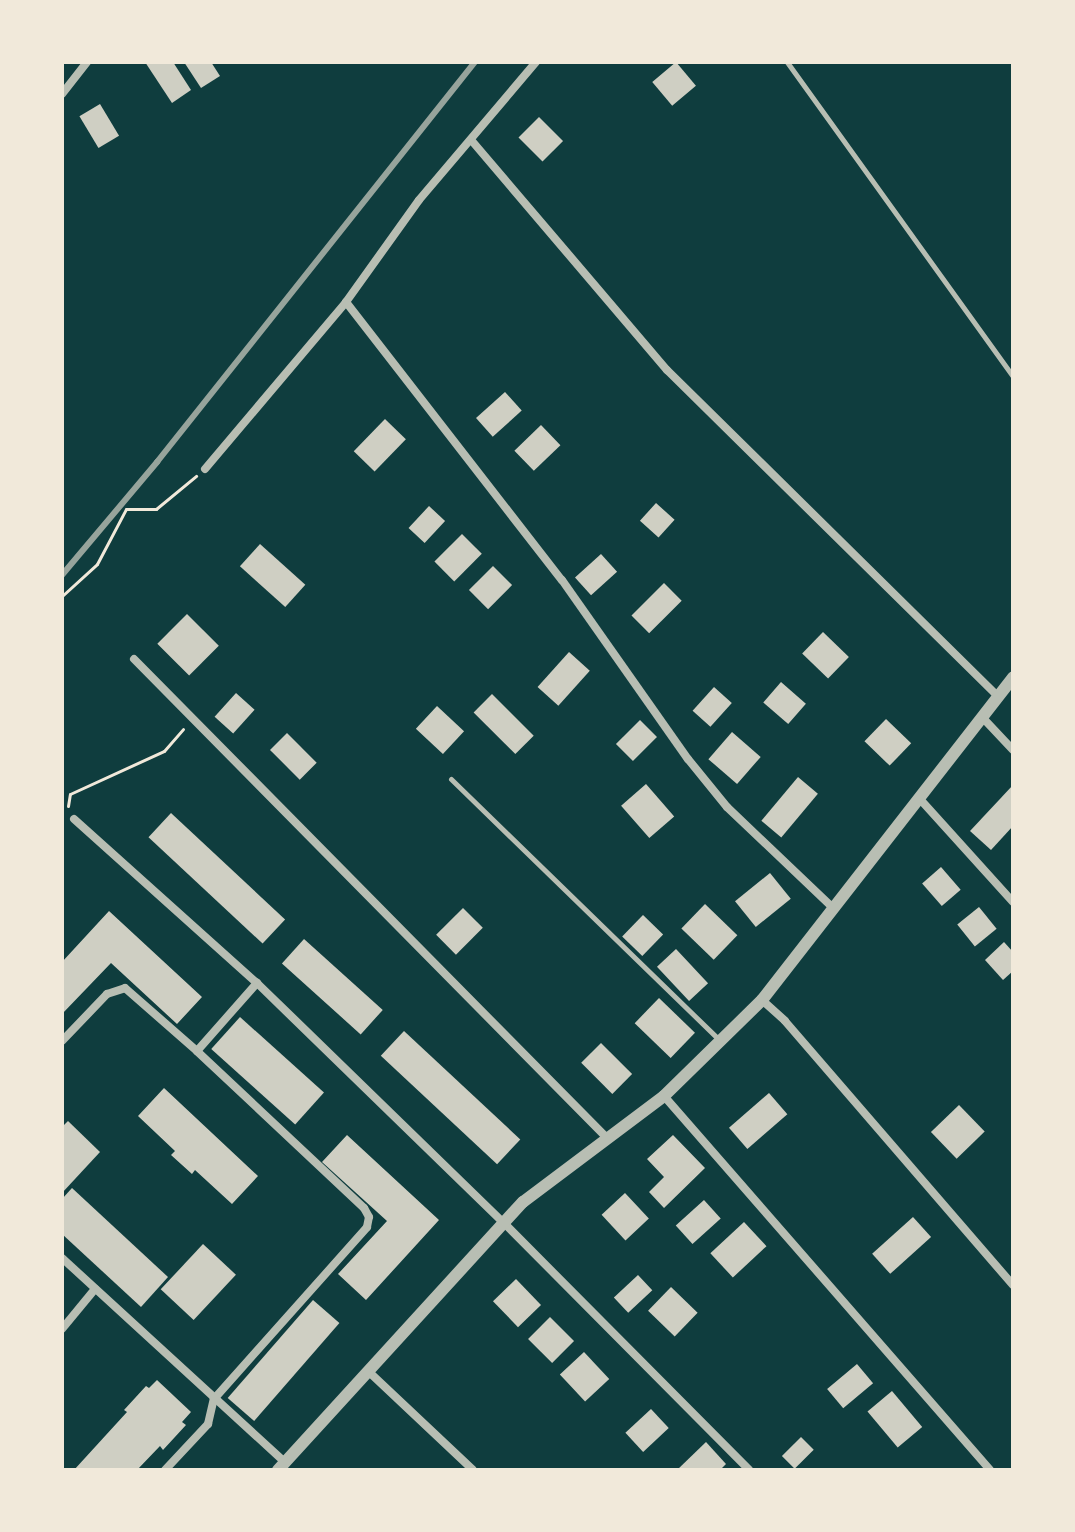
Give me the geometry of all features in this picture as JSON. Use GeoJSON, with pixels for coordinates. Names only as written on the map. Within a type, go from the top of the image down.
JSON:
{"type":"FeatureCollection","features":[{"type":"Feature","properties":{"kind":"street"},"geometry":{"type":"LineString","coordinates":[[62,94],[87,62]]}},
{"type":"Feature","properties":{"kind":"street"},"geometry":{"type":"LineString","coordinates":[[205,469],[346,302],[419,200],[536,62]]}},
{"type":"Feature","properties":{"kind":"street"},"geometry":{"type":"LineString","coordinates":[[472,141],[667,370],[998,696]]}},
{"type":"Feature","properties":{"kind":"street"},"geometry":{"type":"LineString","coordinates":[[346,302],[562,580],[688,759],[727,807],[833,908]]}},
{"type":"Feature","properties":{"kind":"street"},"geometry":{"type":"LineString","coordinates":[[134,659],[607,1138]]}},
{"type":"Feature","properties":{"kind":"street"},"geometry":{"type":"LineString","coordinates":[[62,1258],[214,1399],[281,1466],[523,1202],[664,1096],[762,1000],[1013,677]]}},
{"type":"Feature","properties":{"kind":"street"},"geometry":{"type":"LineString","coordinates":[[982,717],[1013,750]]}},
{"type":"Feature","properties":{"kind":"street"},"geometry":{"type":"LineString","coordinates":[[919,798],[1013,902]]}},
{"type":"Feature","properties":{"kind":"street"},"geometry":{"type":"LineString","coordinates":[[74,819],[257,983],[504,1223],[749,1470]]}},
{"type":"Feature","properties":{"kind":"street"},"geometry":{"type":"LineString","coordinates":[[197,1051],[257,983]]}},
{"type":"Feature","properties":{"kind":"street"},"geometry":{"type":"LineString","coordinates":[[62,1041],[107,994],[125,988],[197,1051],[364,1208],[369,1217],[367,1227],[214,1399],[208,1424],[165,1470]]}},
{"type":"Feature","properties":{"kind":"street"},"geometry":{"type":"LineString","coordinates":[[762,1000],[785,1021],[1013,1285]]}},
{"type":"Feature","properties":{"kind":"street"},"geometry":{"type":"LineString","coordinates":[[664,1096],[990,1470]]}},
{"type":"Feature","properties":{"kind":"street"},"geometry":{"type":"LineString","coordinates":[[62,1329],[95,1289]]}},
{"type":"Feature","properties":{"kind":"street"},"geometry":{"type":"LineString","coordinates":[[368,1371],[473,1470]]}},
{"type":"Feature","properties":{"kind":"lane"},"geometry":{"type":"LineString","coordinates":[[787,62],[1013,376]]}},
{"type":"Feature","properties":{"kind":"lane"},"geometry":{"type":"LineString","coordinates":[[451,779],[720,1041]]}},
{"type":"Feature","properties":{"kind":"path"},"geometry":{"type":"LineString","coordinates":[[62,596],[97,564],[126,509],[156,509],[205,469]]}},
{"type":"Feature","properties":{"kind":"path"},"geometry":{"type":"LineString","coordinates":[[74,819],[67,811],[70,794],[164,751],[192,718]]}},
{"type":"Feature","properties":{"kind":"building"},"geometry":{"type":"Polygon","coordinates":[[[145,62],[173,62],[191,90],[172,103],[145,62]]]}},
{"type":"Feature","properties":{"kind":"building"},"geometry":{"type":"Polygon","coordinates":[[[184,62],[211,62],[220,76],[201,88],[184,62]]]}},
{"type":"Feature","properties":{"kind":"building"},"geometry":{"type":"Polygon","coordinates":[[[676,62],[696,86],[672,106],[652,82],[676,62]]]}},
{"type":"Feature","properties":{"kind":"building"},"geometry":{"type":"Polygon","coordinates":[[[100,104],[119,136],[98,148],[79,116],[100,104]]]}},
{"type":"Feature","properties":{"kind":"building"},"geometry":{"type":"Polygon","coordinates":[[[539,117],[563,141],[543,162],[518,138],[539,117]]]}},
{"type":"Feature","properties":{"kind":"building"},"geometry":{"type":"Polygon","coordinates":[[[505,392],[522,411],[493,437],[476,418],[505,392]]]}},
{"type":"Feature","properties":{"kind":"building"},"geometry":{"type":"Polygon","coordinates":[[[385,419],[406,439],[375,472],[354,451],[385,419]]]}},
{"type":"Feature","properties":{"kind":"building"},"geometry":{"type":"Polygon","coordinates":[[[541,425],[560,445],[534,471],[514,451],[541,425]]]}},
{"type":"Feature","properties":{"kind":"building"},"geometry":{"type":"Polygon","coordinates":[[[656,503],[675,520],[659,538],[640,521],[656,503]]]}},
{"type":"Feature","properties":{"kind":"building"},"geometry":{"type":"Polygon","coordinates":[[[429,506],[445,521],[425,543],[409,528],[429,506]]]}},
{"type":"Feature","properties":{"kind":"building"},"geometry":{"type":"Polygon","coordinates":[[[462,534],[482,554],[454,581],[434,562],[462,534]]]}},
{"type":"Feature","properties":{"kind":"building"},"geometry":{"type":"Polygon","coordinates":[[[260,544],[305,585],[285,607],[240,566],[260,544]]]}},
{"type":"Feature","properties":{"kind":"building"},"geometry":{"type":"Polygon","coordinates":[[[601,554],[617,572],[591,595],[575,577],[601,554]]]}},
{"type":"Feature","properties":{"kind":"building"},"geometry":{"type":"Polygon","coordinates":[[[493,566],[512,585],[488,609],[469,590],[493,566]]]}},
{"type":"Feature","properties":{"kind":"building"},"geometry":{"type":"Polygon","coordinates":[[[664,583],[682,601],[649,633],[631,616],[664,583]]]}},
{"type":"Feature","properties":{"kind":"building"},"geometry":{"type":"Polygon","coordinates":[[[187,614],[219,646],[189,676],[157,644],[187,614]]]}},
{"type":"Feature","properties":{"kind":"building"},"geometry":{"type":"Polygon","coordinates":[[[823,632],[849,657],[828,679],[802,654],[823,632]]]}},
{"type":"Feature","properties":{"kind":"building"},"geometry":{"type":"Polygon","coordinates":[[[569,652],[590,671],[558,706],[538,687],[569,652]]]}},
{"type":"Feature","properties":{"kind":"building"},"geometry":{"type":"Polygon","coordinates":[[[781,682],[806,704],[788,724],[763,702],[781,682]]]}},
{"type":"Feature","properties":{"kind":"building"},"geometry":{"type":"Polygon","coordinates":[[[714,687],[732,703],[710,727],[693,711],[714,687]]]}},
{"type":"Feature","properties":{"kind":"building"},"geometry":{"type":"Polygon","coordinates":[[[236,693],[255,710],[233,734],[215,717],[236,693]]]}},
{"type":"Feature","properties":{"kind":"building"},"geometry":{"type":"Polygon","coordinates":[[[492,694],[534,736],[515,754],[474,712],[492,694]]]}},
{"type":"Feature","properties":{"kind":"building"},"geometry":{"type":"Polygon","coordinates":[[[437,706],[464,731],[443,754],[416,729],[437,706]]]}},
{"type":"Feature","properties":{"kind":"building"},"geometry":{"type":"Polygon","coordinates":[[[886,719],[911,743],[890,766],[864,741],[886,719]]]}},
{"type":"Feature","properties":{"kind":"building"},"geometry":{"type":"Polygon","coordinates":[[[640,720],[657,737],[633,761],[616,744],[640,720]]]}},
{"type":"Feature","properties":{"kind":"building"},"geometry":{"type":"Polygon","coordinates":[[[732,732],[761,757],[737,784],[708,759],[732,732]]]}},
{"type":"Feature","properties":{"kind":"building"},"geometry":{"type":"Polygon","coordinates":[[[287,733],[317,763],[300,780],[270,750],[287,733]]]}},
{"type":"Feature","properties":{"kind":"building"},"geometry":{"type":"Polygon","coordinates":[[[798,777],[818,794],[781,837],[761,821],[798,777]]]}},
{"type":"Feature","properties":{"kind":"building"},"geometry":{"type":"Polygon","coordinates":[[[646,784],[674,816],[649,838],[621,806],[646,784]]]}},
{"type":"Feature","properties":{"kind":"building"},"geometry":{"type":"Polygon","coordinates":[[[1013,785],[1013,826],[991,850],[970,831],[1013,785]]]}},
{"type":"Feature","properties":{"kind":"building"},"geometry":{"type":"Polygon","coordinates":[[[171,813],[285,919],[263,944],[148,837],[171,813]]]}},
{"type":"Feature","properties":{"kind":"building"},"geometry":{"type":"Polygon","coordinates":[[[941,867],[961,890],[942,906],[922,883],[941,867]]]}},
{"type":"Feature","properties":{"kind":"building"},"geometry":{"type":"Polygon","coordinates":[[[770,873],[791,899],[756,927],[735,901],[770,873]]]}},
{"type":"Feature","properties":{"kind":"building"},"geometry":{"type":"Polygon","coordinates":[[[705,904],[737,935],[714,960],[681,928],[705,904]]]}},
{"type":"Feature","properties":{"kind":"building"},"geometry":{"type":"Polygon","coordinates":[[[979,907],[997,929],[975,946],[957,925],[979,907]]]}},
{"type":"Feature","properties":{"kind":"building"},"geometry":{"type":"Polygon","coordinates":[[[463,908],[483,928],[456,955],[436,935],[463,908]]]}},
{"type":"Feature","properties":{"kind":"building"},"geometry":{"type":"Polygon","coordinates":[[[109,911],[202,997],[177,1024],[111,963],[62,1014],[62,962],[109,911]]]}},
{"type":"Feature","properties":{"kind":"building"},"geometry":{"type":"Polygon","coordinates":[[[643,915],[663,934],[642,956],[622,937],[643,915]]]}},
{"type":"Feature","properties":{"kind":"building"},"geometry":{"type":"Polygon","coordinates":[[[304,939],[383,1010],[361,1034],[282,964],[304,939]]]}},
{"type":"Feature","properties":{"kind":"building"},"geometry":{"type":"Polygon","coordinates":[[[1004,942],[1013,952],[1013,971],[1003,980],[985,960],[1004,942]]]}},
{"type":"Feature","properties":{"kind":"building"},"geometry":{"type":"Polygon","coordinates":[[[676,949],[708,983],[689,1001],[657,967],[676,949]]]}},
{"type":"Feature","properties":{"kind":"building"},"geometry":{"type":"Polygon","coordinates":[[[659,998],[695,1033],[671,1058],[635,1023],[659,998]]]}},
{"type":"Feature","properties":{"kind":"building"},"geometry":{"type":"Polygon","coordinates":[[[240,1017],[324,1093],[295,1125],[211,1049],[240,1017]]]}},
{"type":"Feature","properties":{"kind":"building"},"geometry":{"type":"Polygon","coordinates":[[[404,1031],[520,1139],[497,1164],[381,1056],[404,1031]]]}},
{"type":"Feature","properties":{"kind":"building"},"geometry":{"type":"Polygon","coordinates":[[[601,1043],[632,1074],[612,1094],[581,1063],[601,1043]]]}},
{"type":"Feature","properties":{"kind":"building"},"geometry":{"type":"Polygon","coordinates":[[[164,1088],[258,1176],[232,1204],[195,1170],[192,1174],[171,1155],[175,1151],[138,1116],[164,1088]]]}},
{"type":"Feature","properties":{"kind":"building"},"geometry":{"type":"Polygon","coordinates":[[[769,1093],[787,1114],[747,1149],[729,1128],[769,1093]]]}},
{"type":"Feature","properties":{"kind":"building"},"geometry":{"type":"Polygon","coordinates":[[[959,1105],[985,1132],[957,1159],[931,1132],[959,1105]]]}},
{"type":"Feature","properties":{"kind":"building"},"geometry":{"type":"Polygon","coordinates":[[[68,1121],[100,1152],[62,1193],[62,1127],[68,1121]]]}},
{"type":"Feature","properties":{"kind":"building"},"geometry":{"type":"Polygon","coordinates":[[[347,1135],[439,1220],[366,1300],[338,1274],[387,1221],[322,1162],[347,1135]]]}},
{"type":"Feature","properties":{"kind":"building"},"geometry":{"type":"Polygon","coordinates":[[[673,1135],[705,1168],[664,1208],[649,1192],[664,1177],[647,1159],[673,1135]]]}},
{"type":"Feature","properties":{"kind":"building"},"geometry":{"type":"Polygon","coordinates":[[[72,1188],[168,1277],[141,1307],[62,1234],[62,1199],[72,1188]]]}},
{"type":"Feature","properties":{"kind":"building"},"geometry":{"type":"Polygon","coordinates":[[[625,1193],[649,1219],[625,1240],[602,1215],[625,1193]]]}},
{"type":"Feature","properties":{"kind":"building"},"geometry":{"type":"Polygon","coordinates":[[[704,1200],[721,1219],[692,1244],[676,1225],[704,1200]]]}},
{"type":"Feature","properties":{"kind":"building"},"geometry":{"type":"Polygon","coordinates":[[[913,1217],[931,1237],[890,1274],[872,1254],[913,1217]]]}},
{"type":"Feature","properties":{"kind":"building"},"geometry":{"type":"Polygon","coordinates":[[[744,1222],[767,1246],[733,1278],[710,1253],[744,1222]]]}},
{"type":"Feature","properties":{"kind":"building"},"geometry":{"type":"Polygon","coordinates":[[[203,1244],[236,1275],[194,1320],[161,1289],[203,1244]]]}},
{"type":"Feature","properties":{"kind":"building"},"geometry":{"type":"Polygon","coordinates":[[[638,1275],[652,1290],[628,1313],[614,1298],[638,1275]]]}},
{"type":"Feature","properties":{"kind":"building"},"geometry":{"type":"Polygon","coordinates":[[[516,1279],[541,1305],[518,1327],[493,1301],[516,1279]]]}},
{"type":"Feature","properties":{"kind":"building"},"geometry":{"type":"Polygon","coordinates":[[[671,1287],[698,1313],[675,1336],[648,1311],[671,1287]]]}},
{"type":"Feature","properties":{"kind":"building"},"geometry":{"type":"Polygon","coordinates":[[[313,1300],[339,1323],[254,1421],[228,1398],[313,1300]]]}},
{"type":"Feature","properties":{"kind":"building"},"geometry":{"type":"Polygon","coordinates":[[[550,1317],[574,1341],[552,1363],[528,1339],[550,1317]]]}},
{"type":"Feature","properties":{"kind":"building"},"geometry":{"type":"Polygon","coordinates":[[[584,1352],[609,1379],[585,1402],[560,1375],[584,1352]]]}},
{"type":"Feature","properties":{"kind":"building"},"geometry":{"type":"Polygon","coordinates":[[[857,1364],[873,1383],[843,1408],[827,1389],[857,1364]]]}},
{"type":"Feature","properties":{"kind":"building"},"geometry":{"type":"Polygon","coordinates":[[[157,1380],[191,1412],[182,1422],[186,1425],[163,1450],[160,1446],[137,1470],[74,1470],[127,1412],[124,1410],[146,1386],[149,1388],[157,1380]]]}},
{"type":"Feature","properties":{"kind":"building"},"geometry":{"type":"Polygon","coordinates":[[[892,1391],[922,1427],[898,1448],[867,1412],[892,1391]]]}},
{"type":"Feature","properties":{"kind":"building"},"geometry":{"type":"Polygon","coordinates":[[[651,1409],[669,1428],[643,1452],[625,1433],[651,1409]]]}},
{"type":"Feature","properties":{"kind":"building"},"geometry":{"type":"Polygon","coordinates":[[[801,1437],[814,1450],[795,1469],[782,1456],[801,1437]]]}},
{"type":"Feature","properties":{"kind":"building"},"geometry":{"type":"Polygon","coordinates":[[[706,1442],[726,1464],[720,1470],[677,1470],[706,1442]]]}},
{"type":"Feature","properties":{"kind":"railway"},"geometry":{"type":"LineString","coordinates":[[62,575],[157,462],[475,62]]}}]}
